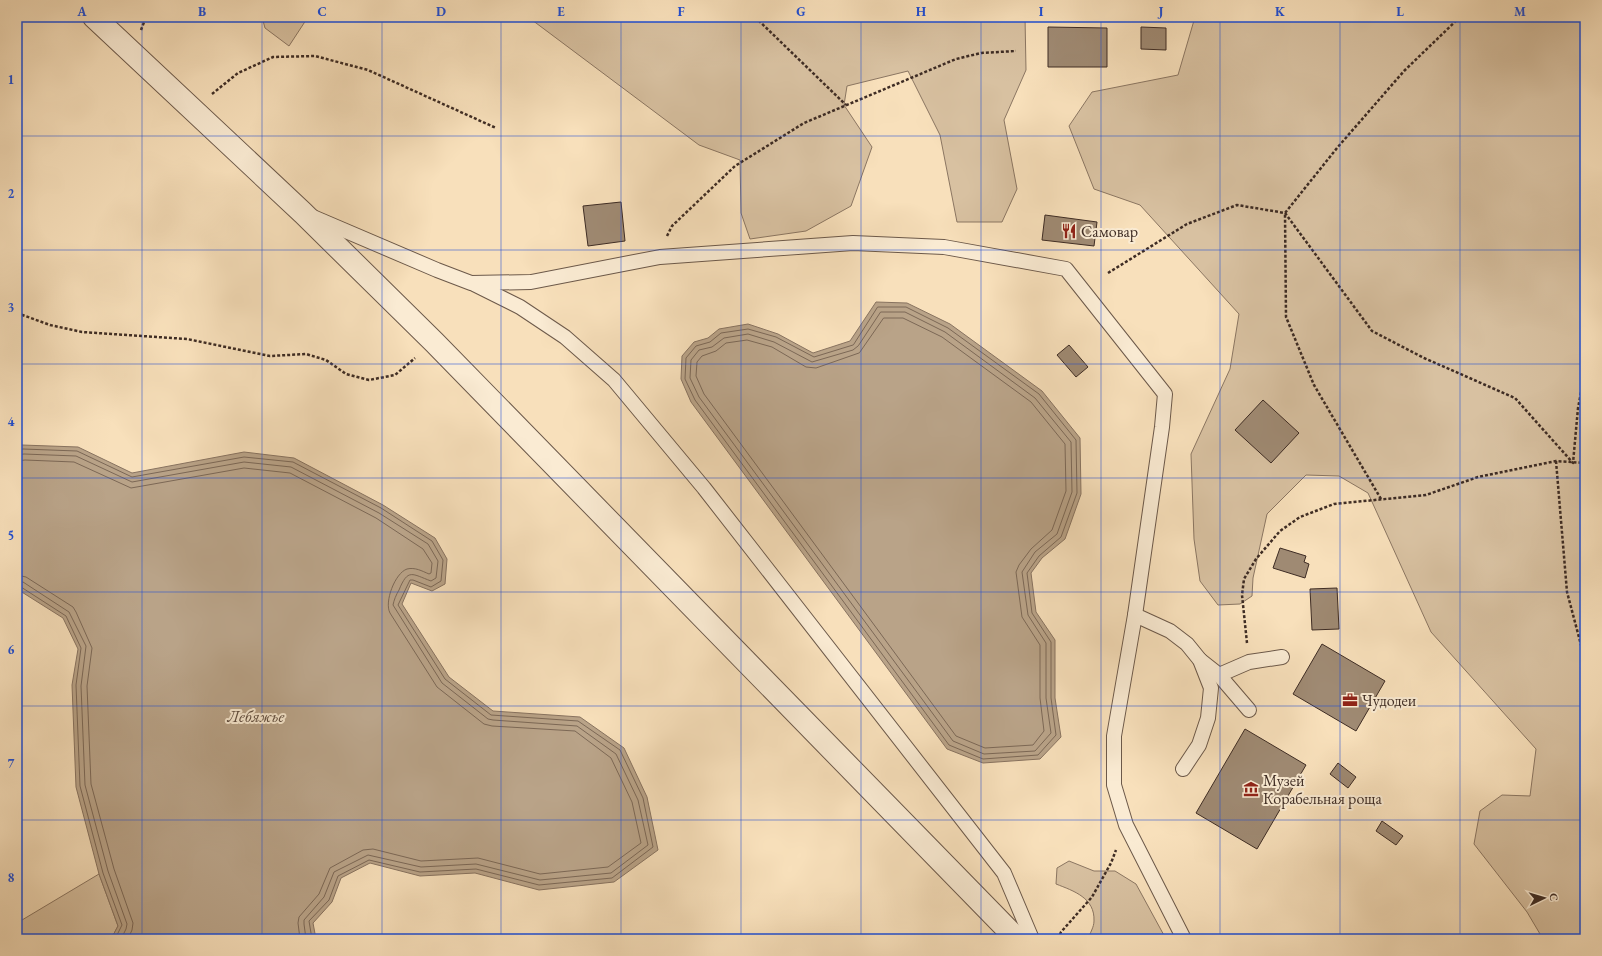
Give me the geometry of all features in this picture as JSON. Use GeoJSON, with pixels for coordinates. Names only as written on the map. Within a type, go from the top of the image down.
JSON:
{"type":"FeatureCollection","features":[{"type":"Feature","properties":{"kind":"street"},"geometry":{"type":"LineString","coordinates":[[94,17],[303,213],[434,342],[1017,939]]}},
{"type":"Feature","properties":{"kind":"lane"},"geometry":{"type":"LineString","coordinates":[[303,213],[471,283],[520,307],[565,337],[614,380],[704,488],[1004,873],[1032,939]]}},
{"type":"Feature","properties":{"kind":"lane"},"geometry":{"type":"LineString","coordinates":[[471,283],[531,282],[660,257],[854,243],[944,247],[1066,269],[1165,394],[1162,427],[1135,615],[1114,736],[1114,785],[1126,825],[1184,939]]}},
{"type":"Feature","properties":{"kind":"lane"},"geometry":{"type":"LineString","coordinates":[[1135,615],[1170,631],[1187,644],[1200,660],[1219,675],[1249,710]]}},
{"type":"Feature","properties":{"kind":"lane"},"geometry":{"type":"LineString","coordinates":[[1219,675],[1249,662],[1282,657]]}},
{"type":"Feature","properties":{"kind":"lane"},"geometry":{"type":"LineString","coordinates":[[1183,769],[1199,745],[1208,718],[1211,688],[1200,660]]}},
{"type":"Feature","properties":{"kind":"path"},"geometry":{"type":"LineString","coordinates":[[756,17],[846,105]]}},
{"type":"Feature","properties":{"kind":"path"},"geometry":{"type":"LineString","coordinates":[[1381,499],[1314,385],[1286,317],[1285,213],[1337,148],[1404,71],[1460,17]]}},
{"type":"Feature","properties":{"kind":"path"},"geometry":{"type":"LineString","coordinates":[[1578,17],[1585,28]]}},
{"type":"Feature","properties":{"kind":"path"},"geometry":{"type":"LineString","coordinates":[[660,257],[660,248],[672,226],[735,166],[804,123],[956,59],[981,53],[1016,51]]}},
{"type":"Feature","properties":{"kind":"path"},"geometry":{"type":"LineString","coordinates":[[193,109],[238,73],[273,57],[315,56],[368,70],[496,128]]}},
{"type":"Feature","properties":{"kind":"path"},"geometry":{"type":"LineString","coordinates":[[1108,273],[1187,224],[1237,205],[1285,213],[1372,331],[1424,358],[1515,398],[1573,462]]}},
{"type":"Feature","properties":{"kind":"path"},"geometry":{"type":"LineString","coordinates":[[17,314],[50,325],[82,332],[187,339],[270,356],[306,354],[326,360],[346,374],[369,380],[395,375],[434,342]]}},
{"type":"Feature","properties":{"kind":"path"},"geometry":{"type":"LineString","coordinates":[[1573,462],[1578,408],[1585,372]]}},
{"type":"Feature","properties":{"kind":"path"},"geometry":{"type":"LineString","coordinates":[[1556,461],[1566,592],[1585,660]]}},
{"type":"Feature","properties":{"kind":"path"},"geometry":{"type":"LineString","coordinates":[[1249,662],[1242,595],[1244,579],[1256,559],[1280,531],[1300,517],[1334,504],[1426,495],[1478,477],[1556,461],[1585,463]]}},
{"type":"Feature","properties":{"kind":"path"},"geometry":{"type":"LineString","coordinates":[[1058,939],[1061,932],[1092,897],[1111,863],[1126,825]]}},
{"type":"Feature","properties":{"kind":"shaded area"},"geometry":{"type":"Polygon","coordinates":[[[262,17],[308,17],[289,46],[265,28],[262,17]]]}},
{"type":"Feature","properties":{"kind":"shaded area"},"geometry":{"type":"Polygon","coordinates":[[[528,17],[1025,17],[1026,70],[1004,120],[1017,189],[1002,222],[957,222],[940,135],[908,71],[847,86],[844,105],[872,147],[851,206],[806,231],[750,239],[741,213],[740,160],[699,145],[528,17]]]}},
{"type":"Feature","properties":{"kind":"shaded area"},"geometry":{"type":"Polygon","coordinates":[[[1195,17],[1585,17],[1585,939],[1543,939],[1527,912],[1474,844],[1480,811],[1502,795],[1530,796],[1536,749],[1431,632],[1368,493],[1339,476],[1306,475],[1267,514],[1253,578],[1252,596],[1240,604],[1218,605],[1200,581],[1194,539],[1191,454],[1230,369],[1239,314],[1140,205],[1094,189],[1069,126],[1092,92],[1178,75],[1195,17]]]}},
{"type":"Feature","properties":{"kind":"shaded area"},"geometry":{"type":"Polygon","coordinates":[[[1069,861],[1094,871],[1115,871],[1136,884],[1166,939],[1088,939],[1094,923],[1091,906],[1082,896],[1056,884],[1057,868],[1069,861]]]}},
{"type":"Feature","properties":{"kind":"shaded area"},"geometry":{"type":"Polygon","coordinates":[[[99,874],[118,926],[111,939],[17,939],[17,923],[99,874]]]}},
{"type":"Feature","properties":{"kind":"water"},"geometry":{"type":"Polygon","coordinates":[[[876,302],[907,303],[950,324],[1042,391],[1080,438],[1081,494],[1065,539],[1042,558],[1031,573],[1036,612],[1055,640],[1055,698],[1061,737],[1040,759],[983,763],[947,749],[691,402],[681,379],[682,356],[694,342],[708,338],[719,329],[748,324],[778,334],[813,353],[850,341],[876,302]]]}},
{"type":"Feature","properties":{"kind":"water","name":"Лебяжье"},"geometry":{"type":"Polygon","coordinates":[[[22,445],[78,447],[132,473],[244,452],[294,458],[383,505],[435,538],[447,559],[445,584],[432,591],[411,583],[402,604],[449,677],[493,711],[580,717],[624,748],[647,797],[658,850],[614,882],[539,890],[475,873],[420,876],[370,863],[341,878],[332,902],[313,923],[316,939],[111,939],[118,926],[99,874],[76,787],[72,685],[78,649],[63,618],[17,589],[17,447],[22,445]]]}},
{"type":"Feature","properties":{"kind":"building"},"geometry":{"type":"Polygon","coordinates":[[[1048,27],[1107,28],[1107,67],[1048,67],[1048,27]]]}},
{"type":"Feature","properties":{"kind":"building"},"geometry":{"type":"Polygon","coordinates":[[[1141,27],[1166,28],[1166,50],[1141,49],[1141,27]]]}},
{"type":"Feature","properties":{"kind":"building"},"geometry":{"type":"Polygon","coordinates":[[[621,202],[625,241],[588,246],[583,206],[621,202]]]}},
{"type":"Feature","properties":{"kind":"building","name":"Самовар"},"geometry":{"type":"Polygon","coordinates":[[[1045,215],[1097,222],[1094,246],[1042,240],[1045,215]]]}},
{"type":"Feature","properties":{"kind":"building"},"geometry":{"type":"Polygon","coordinates":[[[1069,345],[1088,367],[1076,377],[1057,355],[1069,345]]]}},
{"type":"Feature","properties":{"kind":"building"},"geometry":{"type":"Polygon","coordinates":[[[1263,400],[1299,433],[1271,463],[1235,430],[1263,400]]]}},
{"type":"Feature","properties":{"kind":"building"},"geometry":{"type":"Polygon","coordinates":[[[1280,548],[1306,556],[1304,562],[1309,564],[1305,578],[1273,568],[1280,548]]]}},
{"type":"Feature","properties":{"kind":"building"},"geometry":{"type":"Polygon","coordinates":[[[1337,588],[1339,629],[1312,630],[1310,589],[1337,588]]]}},
{"type":"Feature","properties":{"kind":"building"},"geometry":{"type":"Polygon","coordinates":[[[1322,644],[1385,681],[1356,731],[1293,694],[1322,644]]]}},
{"type":"Feature","properties":{"kind":"building","name":"Музей Корабельная роща"},"geometry":{"type":"Polygon","coordinates":[[[1245,729],[1306,765],[1257,849],[1196,813],[1245,729]]]}},
{"type":"Feature","properties":{"kind":"building"},"geometry":{"type":"Polygon","coordinates":[[[1338,763],[1356,777],[1348,788],[1330,774],[1338,763]]]}},
{"type":"Feature","properties":{"kind":"building"},"geometry":{"type":"Polygon","coordinates":[[[1382,821],[1403,836],[1396,845],[1376,831],[1382,821]]]}},
{"type":"Feature","properties":{"kind":"place","name":"Самовар"},"geometry":{"type":"Point","coordinates":[1069,231]}},
{"type":"Feature","properties":{"kind":"place","name":"Чудодеи"},"geometry":{"type":"Point","coordinates":[1350,700]}},
{"type":"Feature","properties":{"kind":"place","name":"Музей Корабельная роща"},"geometry":{"type":"Point","coordinates":[1251,789]}}]}
